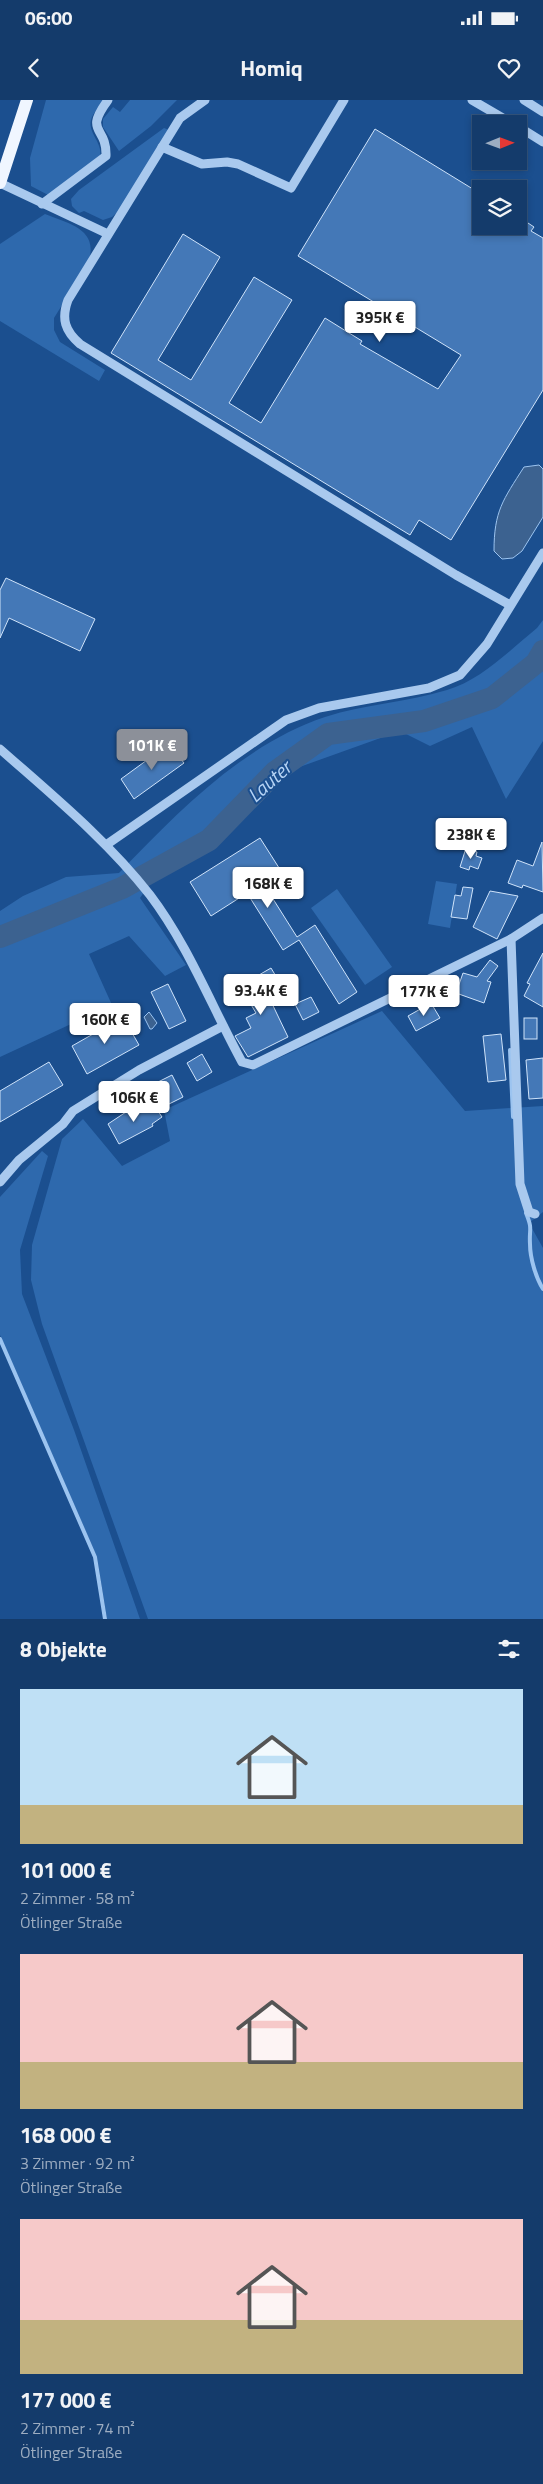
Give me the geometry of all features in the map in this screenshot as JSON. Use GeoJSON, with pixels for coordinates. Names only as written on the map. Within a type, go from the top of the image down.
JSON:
{"type":"FeatureCollection","features":[{"type":"Feature","properties":{"kind":"main road"},"geometry":{"type":"LineString","coordinates":[[0,183],[27,100]]}},
{"type":"Feature","properties":{"kind":"street"},"geometry":{"type":"LineString","coordinates":[[42,204],[106,156],[107,145],[96,126],[96,116],[108,100]]}},
{"type":"Feature","properties":{"kind":"street"},"geometry":{"type":"LineString","coordinates":[[191,100],[66,305],[63,318],[70,335],[80,344],[456,575],[510,606]]}},
{"type":"Feature","properties":{"kind":"street"},"geometry":{"type":"LineString","coordinates":[[180,118],[205,100]]}},
{"type":"Feature","properties":{"kind":"street"},"geometry":{"type":"LineString","coordinates":[[162,147],[202,164],[227,162],[238,164],[291,188],[344,100]]}},
{"type":"Feature","properties":{"kind":"street"},"geometry":{"type":"LineString","coordinates":[[472,100],[497,115]]}},
{"type":"Feature","properties":{"kind":"street"},"geometry":{"type":"LineString","coordinates":[[527,101],[543,112]]}},
{"type":"Feature","properties":{"kind":"street"},"geometry":{"type":"LineString","coordinates":[[528,133],[543,142]]}},
{"type":"Feature","properties":{"kind":"street"},"geometry":{"type":"LineString","coordinates":[[0,183],[108,234]]}},
{"type":"Feature","properties":{"kind":"street"},"geometry":{"type":"LineString","coordinates":[[106,845],[286,720],[319,708],[429,688],[460,675],[486,644],[543,552]]}},
{"type":"Feature","properties":{"kind":"street"},"geometry":{"type":"LineString","coordinates":[[0,749],[106,845],[149,895],[171,926],[242,1062],[254,1065],[510,939],[543,918]]}},
{"type":"Feature","properties":{"kind":"street"},"geometry":{"type":"LineString","coordinates":[[510,939],[520,1184],[528,1212],[535,1214]]}},
{"type":"Feature","properties":{"kind":"street"},"geometry":{"type":"LineString","coordinates":[[0,1182],[19,1160],[63,1124],[73,1111],[139,1070],[223,1026]]}},
{"type":"Feature","properties":{"kind":"shaded area"},"geometry":{"type":"Polygon","coordinates":[[[46,100],[105,100],[93,115],[91,123],[91,128],[100,148],[99,160],[50,196],[31,186],[30,158],[46,100]]]}},
{"type":"Feature","properties":{"kind":"shaded area"},"geometry":{"type":"Polygon","coordinates":[[[130,100],[177,100],[151,126],[119,151],[103,127],[103,119],[113,107],[120,112],[130,100]]]}},
{"type":"Feature","properties":{"kind":"shaded area"},"geometry":{"type":"Polygon","coordinates":[[[164,128],[169,130],[123,207],[112,217],[103,220],[84,211],[79,213],[72,206],[71,199],[79,190],[164,128]]]}},
{"type":"Feature","properties":{"kind":"shaded area"},"geometry":{"type":"Polygon","coordinates":[[[45,214],[72,225],[86,235],[90,242],[91,252],[88,263],[54,318],[54,330],[60,342],[105,370],[99,381],[0,321],[0,244],[45,214]]]}},
{"type":"Feature","properties":{"kind":"shaded area"},"geometry":{"type":"Polygon","coordinates":[[[539,465],[543,469],[543,517],[522,551],[513,558],[502,559],[494,551],[494,537],[501,506],[524,467],[539,465]]]}},
{"type":"Feature","properties":{"kind":"shaded area"},"geometry":{"type":"Polygon","coordinates":[[[543,620],[543,741],[506,799],[472,727],[430,746],[400,731],[294,769],[235,827],[205,849],[151,882],[140,898],[186,965],[165,976],[129,936],[89,954],[112,1005],[0,1057],[0,911],[23,896],[66,877],[119,873],[188,804],[239,763],[266,745],[295,729],[325,717],[355,709],[432,694],[460,685],[495,664],[537,628],[543,620]]]}},
{"type":"Feature","properties":{"kind":"shaded area"},"geometry":{"type":"Polygon","coordinates":[[[436,881],[457,884],[450,928],[428,924],[436,881]]]}},
{"type":"Feature","properties":{"kind":"shaded area"},"geometry":{"type":"Polygon","coordinates":[[[337,889],[392,967],[365,985],[311,908],[337,889]]]}},
{"type":"Feature","properties":{"kind":"shaded area"},"geometry":{"type":"Polygon","coordinates":[[[382,1011],[465,1111],[543,1106],[543,1212],[529,1223],[543,1248],[543,1619],[148,1619],[42,1324],[31,1280],[32,1245],[62,1139],[83,1119],[122,1166],[170,1141],[164,1110],[382,1011]]]}},
{"type":"Feature","properties":{"kind":"shaded area"},"geometry":{"type":"Polygon","coordinates":[[[149,1012],[157,1023],[152,1029],[150,1029],[144,1017],[149,1012]]]}},
{"type":"Feature","properties":{"kind":"shaded area"},"geometry":{"type":"Polygon","coordinates":[[[42,1151],[48,1156],[20,1250],[22,1294],[74,1430],[140,1619],[107,1619],[97,1557],[0,1335],[0,1197],[42,1151]]]}},
{"type":"Feature","properties":{"kind":"building"},"geometry":{"type":"Polygon","coordinates":[[[375,129],[472,188],[472,235],[527,235],[527,222],[534,227],[531,231],[543,238],[543,390],[451,540],[419,520],[410,535],[111,353],[183,234],[220,257],[158,360],[191,380],[254,277],[292,300],[229,403],[261,423],[325,318],[362,341],[360,344],[438,389],[461,355],[298,256],[375,129]]]}},
{"type":"Feature","properties":{"kind":"building"},"geometry":{"type":"Polygon","coordinates":[[[6,578],[95,619],[80,651],[9,618],[0,638],[0,590],[6,578]]]}},
{"type":"Feature","properties":{"kind":"building"},"geometry":{"type":"Polygon","coordinates":[[[169,744],[184,763],[134,799],[121,779],[169,744]]]}},
{"type":"Feature","properties":{"kind":"building"},"geometry":{"type":"Polygon","coordinates":[[[260,838],[281,871],[263,883],[297,937],[315,925],[357,992],[339,1004],[299,940],[283,950],[247,893],[211,916],[190,882],[260,838]]]}},
{"type":"Feature","properties":{"kind":"building"},"geometry":{"type":"Polygon","coordinates":[[[542,842],[543,892],[523,885],[522,888],[508,883],[517,860],[533,866],[542,842]]]}},
{"type":"Feature","properties":{"kind":"building"},"geometry":{"type":"Polygon","coordinates":[[[466,848],[477,852],[476,856],[482,858],[478,869],[470,866],[469,870],[460,867],[466,848]]]}},
{"type":"Feature","properties":{"kind":"building"},"geometry":{"type":"Polygon","coordinates":[[[463,887],[473,888],[467,919],[451,917],[455,895],[461,896],[463,887]]]}},
{"type":"Feature","properties":{"kind":"building"},"geometry":{"type":"Polygon","coordinates":[[[490,891],[518,896],[497,939],[473,927],[490,891]]]}},
{"type":"Feature","properties":{"kind":"building"},"geometry":{"type":"Polygon","coordinates":[[[543,953],[543,1007],[524,996],[530,984],[527,983],[543,953]]]}},
{"type":"Feature","properties":{"kind":"building"},"geometry":{"type":"Polygon","coordinates":[[[490,960],[498,966],[487,981],[491,982],[484,1003],[456,993],[463,973],[477,977],[490,960]]]}},
{"type":"Feature","properties":{"kind":"building"},"geometry":{"type":"Polygon","coordinates":[[[271,968],[280,983],[266,991],[288,1037],[248,1057],[235,1036],[251,1028],[246,1018],[256,1013],[240,986],[271,968]]]}},
{"type":"Feature","properties":{"kind":"building"},"geometry":{"type":"Polygon","coordinates":[[[168,984],[186,1021],[169,1029],[151,992],[168,984]]]}},
{"type":"Feature","properties":{"kind":"building"},"geometry":{"type":"Polygon","coordinates":[[[311,997],[319,1012],[303,1020],[295,1004],[311,997]]]}},
{"type":"Feature","properties":{"kind":"building"},"geometry":{"type":"Polygon","coordinates":[[[431,1003],[440,1018],[416,1031],[408,1016],[431,1003]]]}},
{"type":"Feature","properties":{"kind":"building"},"geometry":{"type":"Polygon","coordinates":[[[123,1017],[139,1045],[87,1074],[72,1046],[123,1017]]]}},
{"type":"Feature","properties":{"kind":"building"},"geometry":{"type":"Polygon","coordinates":[[[524,1018],[537,1018],[537,1039],[524,1039],[524,1018]]]}},
{"type":"Feature","properties":{"kind":"building"},"geometry":{"type":"Polygon","coordinates":[[[501,1034],[506,1080],[488,1082],[483,1036],[501,1034]]]}},
{"type":"Feature","properties":{"kind":"building"},"geometry":{"type":"Polygon","coordinates":[[[202,1054],[212,1072],[197,1081],[187,1063],[202,1054]]]}},
{"type":"Feature","properties":{"kind":"building"},"geometry":{"type":"Polygon","coordinates":[[[543,1058],[543,1098],[529,1099],[526,1060],[543,1058]]]}},
{"type":"Feature","properties":{"kind":"building"},"geometry":{"type":"Polygon","coordinates":[[[49,1062],[63,1085],[0,1122],[0,1091],[49,1062]]]}},
{"type":"Feature","properties":{"kind":"building"},"geometry":{"type":"Polygon","coordinates":[[[172,1075],[183,1097],[167,1105],[156,1083],[172,1075]]]}},
{"type":"Feature","properties":{"kind":"building"},"geometry":{"type":"Polygon","coordinates":[[[154,1105],[162,1117],[152,1124],[153,1126],[119,1144],[108,1124],[129,1110],[130,1112],[142,1106],[145,1111],[154,1105]]]}},
{"type":"Feature","properties":{"kind":"waterway","name":"Lauter"},"geometry":{"type":"LineString","coordinates":[[0,937],[122,888],[209,840],[275,772],[328,734],[424,721],[492,698],[536,663],[543,651]]}},
{"type":"Feature","properties":{"kind":"waterway"},"geometry":{"type":"LineString","coordinates":[[510,1050],[513,1117]]}},
{"type":"Feature","properties":{"kind":"waterway"},"geometry":{"type":"LineString","coordinates":[[526,1213],[530,1226],[532,1261],[543,1289]]}},
{"type":"Feature","properties":{"kind":"waterway"},"geometry":{"type":"LineString","coordinates":[[0,1339],[95,1557],[105,1619]]}}]}
